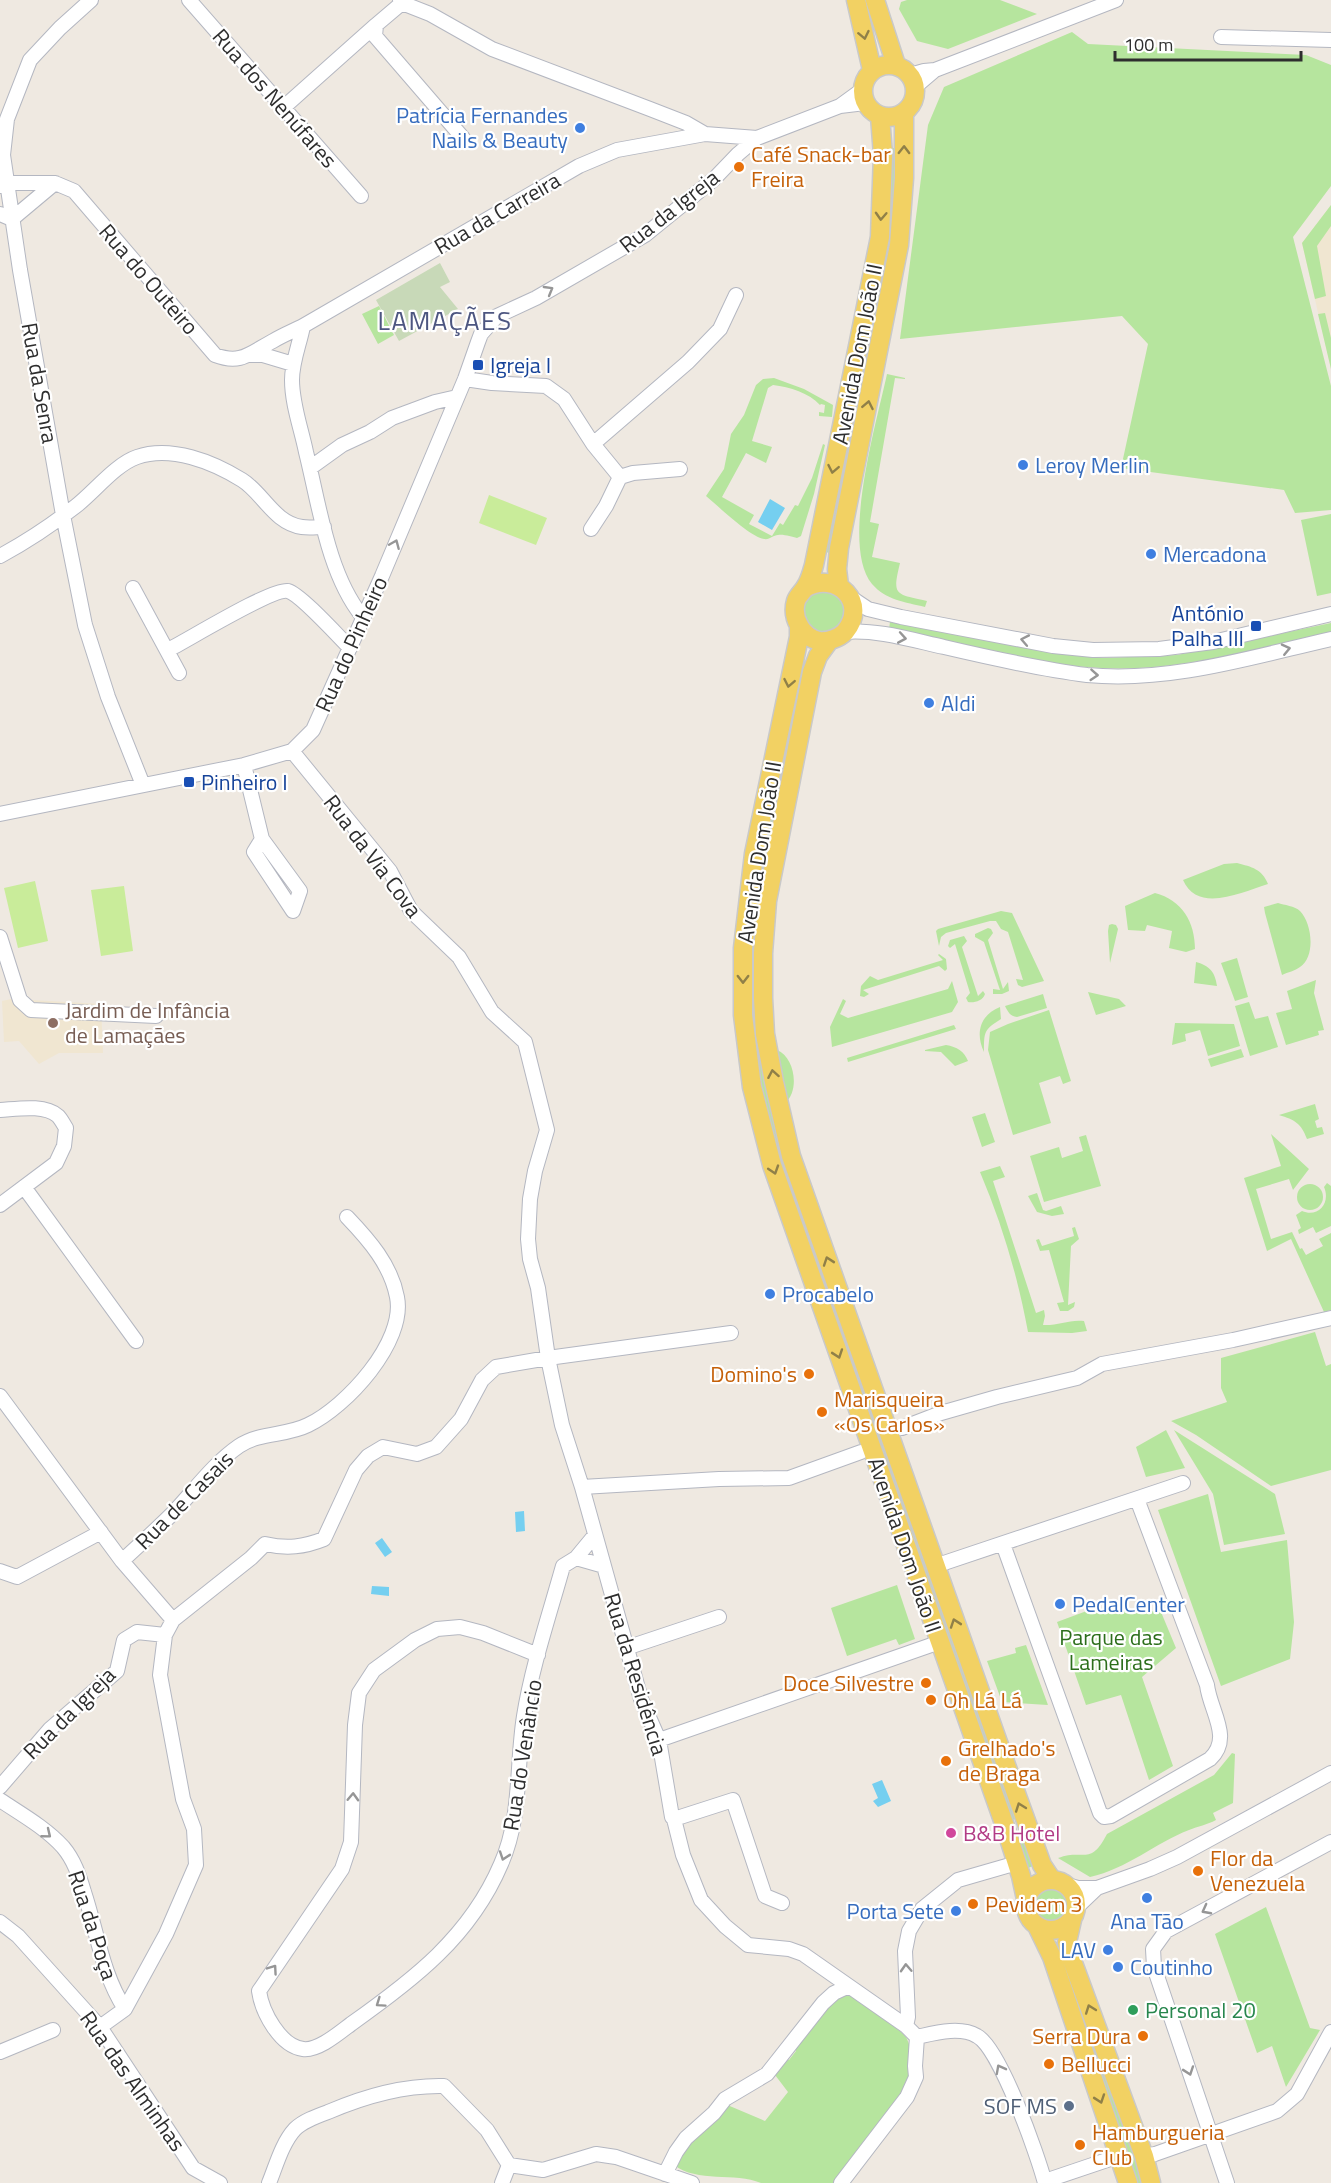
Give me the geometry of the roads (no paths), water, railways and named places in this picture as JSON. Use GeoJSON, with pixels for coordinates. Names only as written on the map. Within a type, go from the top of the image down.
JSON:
{"type":"FeatureCollection","features":[{"type":"Feature","properties":{"kind":"main road"},"geometry":{"type":"LineString","coordinates":[[856,0],[872,70]]}},
{"type":"Feature","properties":{"kind":"main road"},"geometry":{"type":"LineString","coordinates":[[875,0],[907,76]]}},
{"type":"Feature","properties":{"kind":"main road"},"geometry":{"type":"LineString","coordinates":[[904,113],[888,117],[880,116],[872,111],[864,96],[866,77],[872,70],[882,65],[907,76]]}},
{"type":"Feature","properties":{"kind":"main road","name":"Avenida Dom João II"},"geometry":{"type":"LineString","coordinates":[[907,76],[913,101],[904,113],[904,178],[899,245],[838,548],[837,568],[853,612],[837,636],[818,656],[812,672],[770,878],[763,953],[765,1034],[791,1156],[1035,1847],[1042,1865],[1059,1882],[1073,1891],[1074,1914],[1067,1942],[1069,1952],[1144,2156],[1151,2183]]}},
{"type":"Feature","properties":{"kind":"main road","name":"Avenida Dom João II"},"geometry":{"type":"LineString","coordinates":[[880,116],[883,156],[880,237],[814,564],[805,588],[799,594],[796,602],[799,637],[749,882],[743,948],[743,1004],[752,1087],[772,1165],[1017,1863],[1027,1913],[1037,1926],[1052,1957],[1128,2183]]}},
{"type":"Feature","properties":{"kind":"main road"},"geometry":{"type":"LineString","coordinates":[[805,588],[818,582],[825,582],[844,591]]}},
{"type":"Feature","properties":{"kind":"main road"},"geometry":{"type":"LineString","coordinates":[[799,625],[803,633],[820,641],[837,636]]}},
{"type":"Feature","properties":{"kind":"main road"},"geometry":{"type":"LineString","coordinates":[[1026,1899],[1030,1891],[1043,1881],[1059,1882]]}},
{"type":"Feature","properties":{"kind":"main road"},"geometry":{"type":"LineString","coordinates":[[1037,1926],[1052,1930],[1066,1925],[1074,1914]]}},
{"type":"Feature","properties":{"kind":"street","name":"Rua da Senra"},"geometry":{"type":"LineString","coordinates":[[91,0],[40,47],[26,68],[7,119],[3,184],[6,216],[85,625],[94,658],[143,785]]}},
{"type":"Feature","properties":{"kind":"street","name":"Rua dos Nenúfares"},"geometry":{"type":"LineString","coordinates":[[189,0],[361,196]]}},
{"type":"Feature","properties":{"kind":"street"},"geometry":{"type":"LineString","coordinates":[[907,76],[935,70],[1116,0]]}},
{"type":"Feature","properties":{"kind":"street"},"geometry":{"type":"LineString","coordinates":[[284,108],[400,2],[430,14],[492,49],[686,123],[705,134],[757,138]]}},
{"type":"Feature","properties":{"kind":"street"},"geometry":{"type":"LineString","coordinates":[[376,25],[375,36],[463,138]]}},
{"type":"Feature","properties":{"kind":"street"},"geometry":{"type":"LineString","coordinates":[[1221,37],[1331,40]]}},
{"type":"Feature","properties":{"kind":"street","name":"Rua da Igreja"},"geometry":{"type":"LineString","coordinates":[[496,316],[536,298],[645,235],[714,179],[757,138],[864,96]]}},
{"type":"Feature","properties":{"kind":"street","name":"Rua da Carreira"},"geometry":{"type":"LineString","coordinates":[[250,355],[579,166],[617,150],[705,134]]}},
{"type":"Feature","properties":{"kind":"street"},"geometry":{"type":"LineString","coordinates":[[3,184],[55,183]]}},
{"type":"Feature","properties":{"kind":"street"},"geometry":{"type":"LineString","coordinates":[[6,216],[55,183]]}},
{"type":"Feature","properties":{"kind":"street","name":"Rua do Outeiro"},"geometry":{"type":"LineString","coordinates":[[55,183],[74,191],[214,355],[225,359],[240,359],[250,355]]}},
{"type":"Feature","properties":{"kind":"street"},"geometry":{"type":"LineString","coordinates":[[592,444],[679,370],[720,329],[736,295]]}},
{"type":"Feature","properties":{"kind":"street","name":"Rua do Pinheiro"},"geometry":{"type":"LineString","coordinates":[[292,752],[313,730],[362,616],[382,576],[465,379],[481,334],[496,316]]}},
{"type":"Feature","properties":{"kind":"street"},"geometry":{"type":"LineString","coordinates":[[303,326],[293,364],[294,400],[324,527],[342,582],[351,602],[362,616]]}},
{"type":"Feature","properties":{"kind":"street"},"geometry":{"type":"LineString","coordinates":[[250,355],[263,355],[293,364]]}},
{"type":"Feature","properties":{"kind":"street"},"geometry":{"type":"LineString","coordinates":[[465,379],[546,386],[564,399],[592,444],[620,477]]}},
{"type":"Feature","properties":{"kind":"street"},"geometry":{"type":"LineString","coordinates":[[310,468],[342,445],[370,432],[392,418],[435,402],[457,397]]}},
{"type":"Feature","properties":{"kind":"street"},"geometry":{"type":"LineString","coordinates":[[0,556],[63,515],[122,466],[137,457],[170,454],[223,468],[248,483],[286,522],[300,527],[324,527]]}},
{"type":"Feature","properties":{"kind":"street"},"geometry":{"type":"LineString","coordinates":[[591,529],[606,506],[620,477],[633,473],[680,469]]}},
{"type":"Feature","properties":{"kind":"street"},"geometry":{"type":"LineString","coordinates":[[133,588],[179,673]]}},
{"type":"Feature","properties":{"kind":"street"},"geometry":{"type":"LineString","coordinates":[[168,650],[255,601],[274,593],[288,591],[300,599],[350,648]]}},
{"type":"Feature","properties":{"kind":"street"},"geometry":{"type":"LineString","coordinates":[[844,591],[868,609],[901,617],[1053,646],[1093,650],[1159,649],[1213,642],[1331,614]]}},
{"type":"Feature","properties":{"kind":"street"},"geometry":{"type":"LineString","coordinates":[[837,636],[863,631],[902,637],[1049,669],[1089,675],[1125,676],[1163,674],[1222,664],[1331,639]]}},
{"type":"Feature","properties":{"kind":"street"},"geometry":{"type":"LineString","coordinates":[[0,814],[244,765],[292,752]]}},
{"type":"Feature","properties":{"kind":"street","name":"Rua da Via Cova"},"geometry":{"type":"LineString","coordinates":[[292,752],[390,871],[411,910],[459,957],[492,1012],[525,1042],[547,1130],[535,1171],[530,1199],[528,1239],[530,1260],[538,1288],[548,1358],[562,1425],[582,1487]]}},
{"type":"Feature","properties":{"kind":"street"},"geometry":{"type":"LineString","coordinates":[[244,765],[262,839],[300,891],[293,911],[254,852],[262,839]]}},
{"type":"Feature","properties":{"kind":"street"},"geometry":{"type":"LineString","coordinates":[[0,937],[20,1000],[31,1010],[156,1016]]}},
{"type":"Feature","properties":{"kind":"street"},"geometry":{"type":"LineString","coordinates":[[0,1110],[28,1108],[48,1111],[58,1116],[66,1128],[64,1146],[56,1163],[0,1205]]}},
{"type":"Feature","properties":{"kind":"street"},"geometry":{"type":"LineString","coordinates":[[24,1187],[136,1341]]}},
{"type":"Feature","properties":{"kind":"street","name":"Rua de Casais"},"geometry":{"type":"LineString","coordinates":[[122,1561],[231,1452],[257,1437],[296,1431],[319,1420],[346,1398],[375,1364],[396,1323],[397,1296],[379,1254],[347,1217]]}},
{"type":"Feature","properties":{"kind":"street"},"geometry":{"type":"LineString","coordinates":[[902,1428],[975,1403],[1077,1378],[1102,1364],[1233,1340],[1331,1318]]}},
{"type":"Feature","properties":{"kind":"street"},"geometry":{"type":"LineString","coordinates":[[100,2027],[125,2009],[166,1934],[196,1865],[194,1829],[183,1799],[160,1675],[165,1635],[173,1620],[266,1544],[279,1548],[303,1547],[324,1539],[356,1470],[368,1456],[383,1447],[417,1454],[436,1447],[461,1419],[482,1380],[496,1367],[731,1333]]}},
{"type":"Feature","properties":{"kind":"street"},"geometry":{"type":"LineString","coordinates":[[0,1396],[122,1561],[173,1620]]}},
{"type":"Feature","properties":{"kind":"street"},"geometry":{"type":"LineString","coordinates":[[582,1487],[789,1478],[861,1452]]}},
{"type":"Feature","properties":{"kind":"street"},"geometry":{"type":"LineString","coordinates":[[935,1566],[1183,1483]]}},
{"type":"Feature","properties":{"kind":"street","name":"Rua da Residência"},"geometry":{"type":"LineString","coordinates":[[582,1487],[641,1699],[659,1740],[672,1817],[682,1855],[701,1900],[725,1926],[748,1945],[789,1949],[803,1954],[847,1987],[906,2026],[917,2037]]}},
{"type":"Feature","properties":{"kind":"street"},"geometry":{"type":"LineString","coordinates":[[1003,1544],[1100,1813],[1104,1817],[1111,1816],[1210,1759],[1218,1752],[1221,1745],[1221,1733],[1208,1697],[1207,1685],[1137,1498]]}},
{"type":"Feature","properties":{"kind":"street"},"geometry":{"type":"LineString","coordinates":[[0,1571],[17,1577],[101,1532]]}},
{"type":"Feature","properties":{"kind":"street","name":"Rua do Venâncio"},"geometry":{"type":"LineString","coordinates":[[538,1654],[483,1633],[460,1627],[437,1629],[401,1649],[374,1670],[359,1693],[351,1842],[342,1869],[259,1991],[262,2007],[285,2042],[304,2050],[323,2044],[396,1992],[432,1962],[460,1933],[485,1897],[502,1863],[513,1828],[524,1717],[538,1654],[563,1566],[576,1558],[595,1535]]}},
{"type":"Feature","properties":{"kind":"street"},"geometry":{"type":"LineString","coordinates":[[576,1558],[604,1566]]}},
{"type":"Feature","properties":{"kind":"street"},"geometry":{"type":"LineString","coordinates":[[626,1648],[719,1617]]}},
{"type":"Feature","properties":{"kind":"street","name":"Rua da Igreja"},"geometry":{"type":"LineString","coordinates":[[0,1786],[50,1729],[117,1671],[124,1640],[137,1632],[165,1635]]}},
{"type":"Feature","properties":{"kind":"street"},"geometry":{"type":"LineString","coordinates":[[659,1740],[940,1642]]}},
{"type":"Feature","properties":{"kind":"street"},"geometry":{"type":"LineString","coordinates":[[1059,1882],[1078,1888],[1097,1888],[1122,1880],[1177,1857],[1331,1773]]}},
{"type":"Feature","properties":{"kind":"street","name":"Rua da Poça"},"geometry":{"type":"LineString","coordinates":[[0,1800],[62,1846],[75,1865],[109,1979],[125,2009]]}},
{"type":"Feature","properties":{"kind":"street"},"geometry":{"type":"LineString","coordinates":[[674,1819],[733,1800],[765,1896],[782,1903]]}},
{"type":"Feature","properties":{"kind":"street"},"geometry":{"type":"LineString","coordinates":[[1227,2183],[1154,1967],[1153,1949],[1166,1931],[1331,1842]]}},
{"type":"Feature","properties":{"kind":"street"},"geometry":{"type":"LineString","coordinates":[[906,2026],[908,2017],[905,1951],[909,1931],[922,1909],[958,1880],[1017,1863]]}},
{"type":"Feature","properties":{"kind":"street"},"geometry":{"type":"LineString","coordinates":[[1074,1914],[1097,1888]]}},
{"type":"Feature","properties":{"kind":"street","name":"Rua das Alminhas"},"geometry":{"type":"LineString","coordinates":[[0,1922],[18,1936],[100,2027],[193,2168],[220,2183]]}},
{"type":"Feature","properties":{"kind":"street"},"geometry":{"type":"LineString","coordinates":[[665,2174],[686,2138],[714,2112],[725,2098],[767,2074],[823,2004],[834,1993],[847,1987]]}},
{"type":"Feature","properties":{"kind":"street"},"geometry":{"type":"LineString","coordinates":[[0,2052],[53,2030]]}},
{"type":"Feature","properties":{"kind":"street"},"geometry":{"type":"LineString","coordinates":[[841,2183],[907,2097],[916,2077],[917,2037],[947,2031],[977,2035],[984,2042],[1012,2091],[1045,2182],[1119,2156]]}},
{"type":"Feature","properties":{"kind":"street"},"geometry":{"type":"LineString","coordinates":[[1144,2156],[1277,2111],[1297,2094],[1327,2051],[1331,2032]]}},
{"type":"Feature","properties":{"kind":"street"},"geometry":{"type":"LineString","coordinates":[[268,2183],[285,2144],[296,2128],[304,2123],[356,2100],[420,2086],[444,2086],[487,2130],[509,2165],[543,2170],[596,2154],[616,2157],[692,2183]]}},
{"type":"Feature","properties":{"kind":"street"},"geometry":{"type":"LineString","coordinates":[[502,2183],[509,2165]]}},
{"type":"Feature","properties":{"kind":"water"},"geometry":{"type":"Polygon","coordinates":[[[770,499],[785,508],[772,530],[758,522],[770,499]]]}},
{"type":"Feature","properties":{"kind":"water"},"geometry":{"type":"Polygon","coordinates":[[[524,1511],[525,1531],[516,1532],[515,1512],[524,1511]]]}},
{"type":"Feature","properties":{"kind":"water"},"geometry":{"type":"Polygon","coordinates":[[[382,1538],[392,1552],[385,1557],[375,1543],[382,1538]]]}},
{"type":"Feature","properties":{"kind":"water"},"geometry":{"type":"Polygon","coordinates":[[[372,1586],[389,1587],[389,1596],[371,1594],[372,1586]]]}},
{"type":"Feature","properties":{"kind":"water"},"geometry":{"type":"Polygon","coordinates":[[[882,1780],[891,1801],[878,1807],[873,1801],[878,1798],[872,1784],[882,1780]]]}},
{"type":"Feature","properties":{"kind":"place","name":"Patrícia Fernandes Nails & Beauty"},"geometry":{"type":"Point","coordinates":[580,128]}},
{"type":"Feature","properties":{"kind":"place","name":"Café Snack-bar Freira"},"geometry":{"type":"Point","coordinates":[739,167]}},
{"type":"Feature","properties":{"kind":"place","name":"Igreja I"},"geometry":{"type":"Point","coordinates":[478,365]}},
{"type":"Feature","properties":{"kind":"place","name":"Leroy Merlin"},"geometry":{"type":"Point","coordinates":[1023,465]}},
{"type":"Feature","properties":{"kind":"place","name":"Mercadona"},"geometry":{"type":"Point","coordinates":[1151,554]}},
{"type":"Feature","properties":{"kind":"place","name":"António Palha III"},"geometry":{"type":"Point","coordinates":[1256,626]}},
{"type":"Feature","properties":{"kind":"place","name":"Aldi"},"geometry":{"type":"Point","coordinates":[929,703]}},
{"type":"Feature","properties":{"kind":"place","name":"Pinheiro I"},"geometry":{"type":"Point","coordinates":[189,782]}},
{"type":"Feature","properties":{"kind":"place","name":"Jardim de Infância de Lamaçães"},"geometry":{"type":"Point","coordinates":[53,1023]}},
{"type":"Feature","properties":{"kind":"place","name":"Procabelo"},"geometry":{"type":"Point","coordinates":[770,1294]}},
{"type":"Feature","properties":{"kind":"place","name":"Domino's"},"geometry":{"type":"Point","coordinates":[809,1374]}},
{"type":"Feature","properties":{"kind":"place","name":"Marisqueira «Os Carlos»"},"geometry":{"type":"Point","coordinates":[822,1412]}},
{"type":"Feature","properties":{"kind":"place","name":"PedalCenter"},"geometry":{"type":"Point","coordinates":[1060,1604]}},
{"type":"Feature","properties":{"kind":"place","name":"Doce Silvestre"},"geometry":{"type":"Point","coordinates":[926,1683]}},
{"type":"Feature","properties":{"kind":"place","name":"Oh Lá Lá"},"geometry":{"type":"Point","coordinates":[931,1700]}},
{"type":"Feature","properties":{"kind":"place","name":"Grelhado's de Braga"},"geometry":{"type":"Point","coordinates":[946,1761]}},
{"type":"Feature","properties":{"kind":"place","name":"B&B Hotel"},"geometry":{"type":"Point","coordinates":[951,1833]}},
{"type":"Feature","properties":{"kind":"place","name":"Flor da Venezuela"},"geometry":{"type":"Point","coordinates":[1198,1871]}},
{"type":"Feature","properties":{"kind":"place","name":"Ana Tão"},"geometry":{"type":"Point","coordinates":[1147,1898]}},
{"type":"Feature","properties":{"kind":"place","name":"Pevidem 3"},"geometry":{"type":"Point","coordinates":[973,1904]}},
{"type":"Feature","properties":{"kind":"place","name":"Porta Sete"},"geometry":{"type":"Point","coordinates":[956,1911]}},
{"type":"Feature","properties":{"kind":"place","name":"LAV"},"geometry":{"type":"Point","coordinates":[1108,1950]}},
{"type":"Feature","properties":{"kind":"place","name":"Coutinho"},"geometry":{"type":"Point","coordinates":[1118,1967]}},
{"type":"Feature","properties":{"kind":"place","name":"Personal 20"},"geometry":{"type":"Point","coordinates":[1133,2010]}},
{"type":"Feature","properties":{"kind":"place","name":"Serra Dura"},"geometry":{"type":"Point","coordinates":[1143,2036]}},
{"type":"Feature","properties":{"kind":"place","name":"Bellucci"},"geometry":{"type":"Point","coordinates":[1049,2064]}},
{"type":"Feature","properties":{"kind":"place","name":"SOF MS"},"geometry":{"type":"Point","coordinates":[1069,2106]}},
{"type":"Feature","properties":{"kind":"place","name":"Hamburgueria Club"},"geometry":{"type":"Point","coordinates":[1080,2145]}},
{"type":"Feature","properties":{"kind":"district","name":"LAMAÇÃES"},"geometry":{"type":"Point","coordinates":[445,320]}},
{"type":"Feature","properties":{"kind":"park label","name":"Parque das Lameiras"},"geometry":{"type":"Point","coordinates":[1111,1650]}}]}
